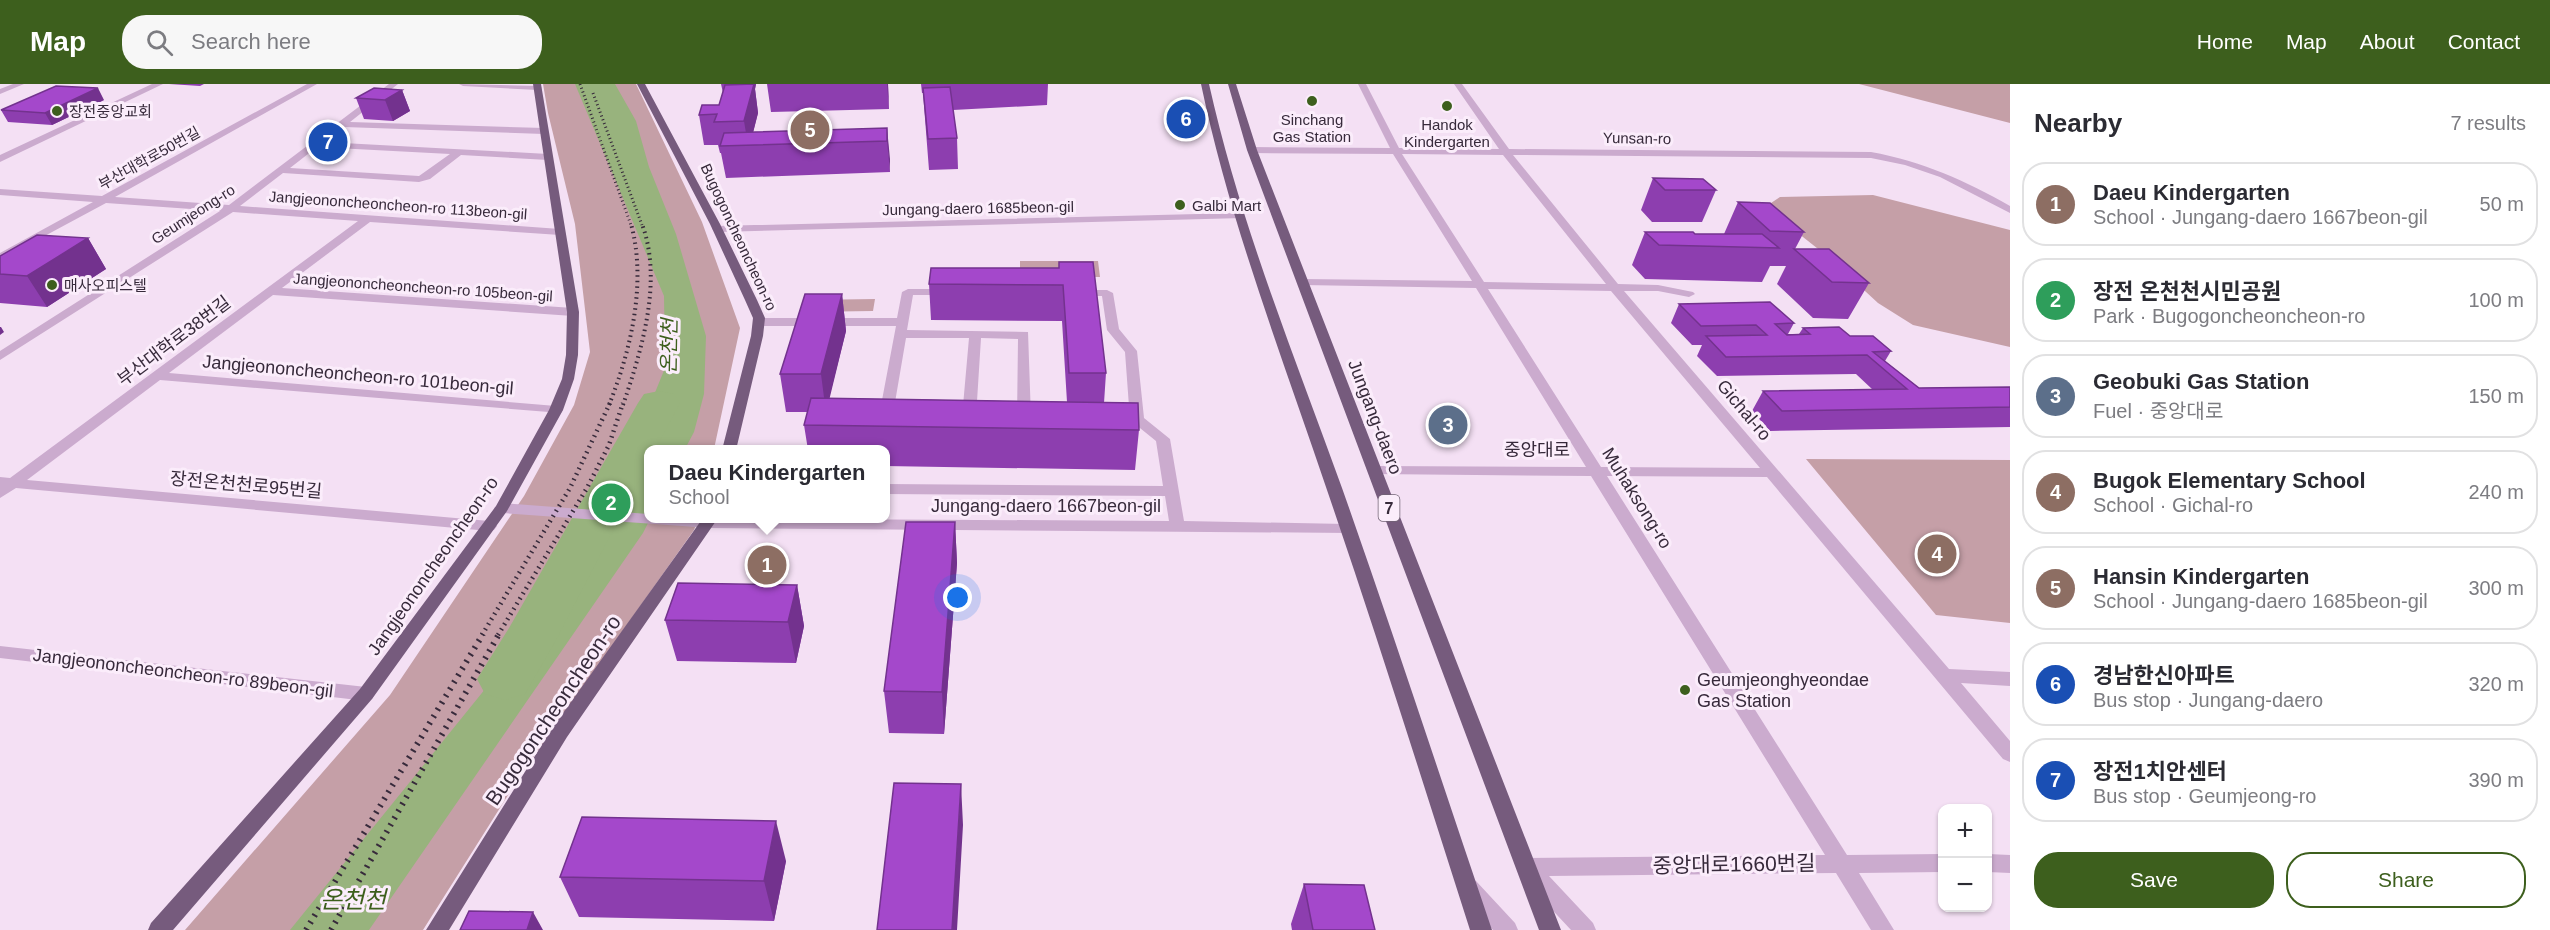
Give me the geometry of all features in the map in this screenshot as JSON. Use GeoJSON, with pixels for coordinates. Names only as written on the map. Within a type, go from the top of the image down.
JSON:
{"type":"FeatureCollection","features":[{"type":"Feature","properties":{"kind":"main road","name":"Bugogoncheoncheon-ro"},"geometry":{"type":"LineString","coordinates":[[641,84],[717,229],[759,322],[730,445]]}},
{"type":"Feature","properties":{"kind":"main road"},"geometry":{"type":"LineString","coordinates":[[1205,84],[1219,149],[1239,216],[1340,505],[1346,530],[1481,930]]}},
{"type":"Feature","properties":{"kind":"main road","name":"Jungang-daero"},"geometry":{"type":"LineString","coordinates":[[1232,84],[1252,150],[1551,930]]}},
{"type":"Feature","properties":{"kind":"main road","name":"Jangjeononcheoncheon-ro"},"geometry":{"type":"LineString","coordinates":[[159,930],[366,694],[489,526],[510,509],[556,410],[568,379],[572,355],[573,312],[537,86]]}},
{"type":"Feature","properties":{"kind":"main road","name":"Bugogoncheoncheon-ro"},"geometry":{"type":"LineString","coordinates":[[437,930],[560,732],[709,523]]}},
{"type":"Feature","properties":{"kind":"street"},"geometry":{"type":"LineString","coordinates":[[0,92],[20,84]]}},
{"type":"Feature","properties":{"kind":"street"},"geometry":{"type":"LineString","coordinates":[[0,159],[159,84]]}},
{"type":"Feature","properties":{"kind":"street","name":"부산대학로50번길"},"geometry":{"type":"LineString","coordinates":[[0,257],[313,84]]}},
{"type":"Feature","properties":{"kind":"street","name":"Geumjeong-ro"},"geometry":{"type":"LineString","coordinates":[[0,356],[233,207],[394,84]]}},
{"type":"Feature","properties":{"kind":"street"},"geometry":{"type":"LineString","coordinates":[[463,84],[537,86]]}},
{"type":"Feature","properties":{"kind":"street","name":"Muhaksong-ro"},"geometry":{"type":"LineString","coordinates":[[1362,84],[1396,151],[1883,930]]}},
{"type":"Feature","properties":{"kind":"street","name":"Gichal-ro"},"geometry":{"type":"LineString","coordinates":[[1458,84],[1506,152],[1616,289],[2010,754]]}},
{"type":"Feature","properties":{"kind":"street"},"geometry":{"type":"LineString","coordinates":[[342,124],[544,132]]}},
{"type":"Feature","properties":{"kind":"street"},"geometry":{"type":"LineString","coordinates":[[315,144],[548,157]]}},
{"type":"Feature","properties":{"kind":"street","name":"Yunsan-ro"},"geometry":{"type":"LineString","coordinates":[[1252,150],[1871,155],[1900,160],[1948,176],[2010,210]]}},
{"type":"Feature","properties":{"kind":"street"},"geometry":{"type":"LineString","coordinates":[[281,170],[419,179],[427,177],[459,152]]}},
{"type":"Feature","properties":{"kind":"street","name":"Jangjeononcheoncheon-ro 113beon-gil"},"geometry":{"type":"LineString","coordinates":[[0,192],[560,232]]}},
{"type":"Feature","properties":{"kind":"street","name":"Jungang-daero 1685beon-gil"},"geometry":{"type":"LineString","coordinates":[[717,229],[1239,216]]}},
{"type":"Feature","properties":{"kind":"street","name":"부산대학로38번길"},"geometry":{"type":"LineString","coordinates":[[0,493],[6,483],[157,376],[370,217]]}},
{"type":"Feature","properties":{"kind":"street"},"geometry":{"type":"LineString","coordinates":[[1303,282],[1658,288],[1689,294]]}},
{"type":"Feature","properties":{"kind":"street","name":"Jangjeononcheoncheon-ro 105beon-gil"},"geometry":{"type":"LineString","coordinates":[[271,291],[573,312]]}},
{"type":"Feature","properties":{"kind":"street"},"geometry":{"type":"LineString","coordinates":[[898,416],[886,416],[908,292],[966,292]]}},
{"type":"Feature","properties":{"kind":"street"},"geometry":{"type":"LineString","coordinates":[[1060,293],[1107,293],[1113,330],[1131,351],[1131,420],[1163,439],[1177,526]]}},
{"type":"Feature","properties":{"kind":"street"},"geometry":{"type":"LineString","coordinates":[[759,322],[1024,335],[1024,418]]}},
{"type":"Feature","properties":{"kind":"street"},"geometry":{"type":"LineString","coordinates":[[969,417],[975,334]]}},
{"type":"Feature","properties":{"kind":"street","name":"Jangjeononcheoncheon-ro 101beon-gil"},"geometry":{"type":"LineString","coordinates":[[157,376],[556,410]]}},
{"type":"Feature","properties":{"kind":"street","name":"중앙대로"},"geometry":{"type":"LineString","coordinates":[[1374,470],[1770,473]]}},
{"type":"Feature","properties":{"kind":"street","name":"장전온천천로95번길"},"geometry":{"type":"LineString","coordinates":[[6,483],[489,526]]}},
{"type":"Feature","properties":{"kind":"street"},"geometry":{"type":"LineString","coordinates":[[890,489],[1171,491]]}},
{"type":"Feature","properties":{"kind":"street","name":"Jungang-daero 1667beon-gil"},"geometry":{"type":"LineString","coordinates":[[510,509],[644,517]]}},
{"type":"Feature","properties":{"kind":"street","name":"Jungang-daero 1667beon-gil"},"geometry":{"type":"LineString","coordinates":[[890,523],[1346,530]]}},
{"type":"Feature","properties":{"kind":"street","name":"Jangjeononcheoncheon-ro 89beon-gil"},"geometry":{"type":"LineString","coordinates":[[0,652],[366,694]]}},
{"type":"Feature","properties":{"kind":"street"},"geometry":{"type":"LineString","coordinates":[[1945,676],[2010,679]]}},
{"type":"Feature","properties":{"kind":"street","name":"중앙대로1660번길"},"geometry":{"type":"LineString","coordinates":[[1526,867],[1938,863]]}},
{"type":"Feature","properties":{"kind":"street"},"geometry":{"type":"LineString","coordinates":[[1992,863],[2010,864]]}},
{"type":"Feature","properties":{"kind":"street"},"geometry":{"type":"LineString","coordinates":[[1526,867],[1585,930]]}},
{"type":"Feature","properties":{"kind":"street"},"geometry":{"type":"LineString","coordinates":[[1465,883],[1507,930]]}},
{"type":"Feature","properties":{"kind":"shaded area"},"geometry":{"type":"Polygon","coordinates":[[[543,84],[636,84],[702,222],[740,328],[715,445],[644,445],[644,523],[697,523],[694,530],[520,776],[423,930],[185,930],[390,695],[524,496],[574,405],[590,352],[575,224],[543,84]]]}},
{"type":"Feature","properties":{"kind":"shaded area"},"geometry":{"type":"Polygon","coordinates":[[[1859,84],[2010,84],[2010,123],[1859,84]]]}},
{"type":"Feature","properties":{"kind":"shaded area"},"geometry":{"type":"Polygon","coordinates":[[[1873,195],[2010,230],[2010,347],[1913,325],[1878,303],[1827,256],[1765,207],[1780,197],[1873,195]]]}},
{"type":"Feature","properties":{"kind":"shaded area"},"geometry":{"type":"Polygon","coordinates":[[[1020,261],[1098,261],[1100,277],[1020,276],[1020,261]]]}},
{"type":"Feature","properties":{"kind":"shaded area"},"geometry":{"type":"Polygon","coordinates":[[[875,299],[873,311],[804,312],[807,300],[875,299]]]}},
{"type":"Feature","properties":{"kind":"shaded area"},"geometry":{"type":"Polygon","coordinates":[[[1806,459],[2010,460],[2010,623],[1936,615],[1806,459]]]}},
{"type":"Feature","properties":{"kind":"water","name":"온천천"},"geometry":{"type":"Polygon","coordinates":[[[575,84],[615,84],[636,121],[649,167],[676,234],[706,336],[704,394],[694,432],[687,445],[644,445],[644,523],[648,523],[643,533],[369,930],[290,930],[584,567],[665,368],[664,296],[575,84]]]}},
{"type":"Feature","properties":{"kind":"building"},"geometry":{"type":"Polygon","coordinates":[[[754,84],[744,121],[714,122],[717,114],[699,115],[702,105],[719,105],[725,85],[754,84]]]}},
{"type":"Feature","properties":{"kind":"building"},"geometry":{"type":"Polygon","coordinates":[[[56,86],[98,88],[45,113],[1,110],[56,86]]]}},
{"type":"Feature","properties":{"kind":"building"},"geometry":{"type":"Polygon","coordinates":[[[950,87],[957,138],[928,139],[923,88],[950,87]]]}},
{"type":"Feature","properties":{"kind":"building"},"geometry":{"type":"Polygon","coordinates":[[[374,88],[402,90],[385,100],[356,98],[374,88]]]}},
{"type":"Feature","properties":{"kind":"building"},"geometry":{"type":"Polygon","coordinates":[[[887,128],[887,141],[720,146],[724,133],[887,128]]]}},
{"type":"Feature","properties":{"kind":"building"},"geometry":{"type":"Polygon","coordinates":[[[1653,178],[1703,179],[1716,190],[1665,190],[1653,178]]]}},
{"type":"Feature","properties":{"kind":"building"},"geometry":{"type":"Polygon","coordinates":[[[1738,202],[1770,203],[1804,232],[1770,231],[1738,202]]]}},
{"type":"Feature","properties":{"kind":"building"},"geometry":{"type":"Polygon","coordinates":[[[1645,232],[1762,234],[1779,248],[1659,245],[1645,232]]]}},
{"type":"Feature","properties":{"kind":"building"},"geometry":{"type":"Polygon","coordinates":[[[37,235],[88,238],[27,276],[0,274],[0,256],[37,235]]]}},
{"type":"Feature","properties":{"kind":"building"},"geometry":{"type":"Polygon","coordinates":[[[1794,249],[1829,249],[1869,283],[1832,282],[1794,249]]]}},
{"type":"Feature","properties":{"kind":"building"},"geometry":{"type":"Polygon","coordinates":[[[1059,262],[1093,262],[1106,373],[1069,373],[1063,285],[929,284],[931,268],[1059,268],[1059,262]]]}},
{"type":"Feature","properties":{"kind":"building"},"geometry":{"type":"Polygon","coordinates":[[[805,294],[842,294],[821,374],[780,374],[805,294]]]}},
{"type":"Feature","properties":{"kind":"building"},"geometry":{"type":"Polygon","coordinates":[[[1770,302],[1794,323],[1775,324],[1787,335],[1810,334],[1803,328],[1839,327],[1850,336],[1873,336],[1891,351],[1873,352],[1919,388],[2010,387],[2010,407],[1782,411],[1763,391],[1907,389],[1867,355],[1726,357],[1706,336],[1767,335],[1756,325],[1701,326],[1679,304],[1770,302]]]}},
{"type":"Feature","properties":{"kind":"building"},"geometry":{"type":"Polygon","coordinates":[[[811,398],[1138,403],[1139,430],[804,425],[811,398]]]}},
{"type":"Feature","properties":{"kind":"building"},"geometry":{"type":"Polygon","coordinates":[[[906,522],[955,522],[942,692],[884,691],[906,522]]]}},
{"type":"Feature","properties":{"kind":"building"},"geometry":{"type":"Polygon","coordinates":[[[678,583],[797,585],[788,622],[665,620],[678,583]]]}},
{"type":"Feature","properties":{"kind":"building"},"geometry":{"type":"Polygon","coordinates":[[[894,783],[961,784],[952,930],[877,930],[894,783]]]}},
{"type":"Feature","properties":{"kind":"building"},"geometry":{"type":"Polygon","coordinates":[[[582,817],[776,821],[764,881],[560,877],[582,817]]]}},
{"type":"Feature","properties":{"kind":"building"},"geometry":{"type":"Polygon","coordinates":[[[1304,884],[1364,885],[1375,930],[1313,930],[1304,884]]]}},
{"type":"Feature","properties":{"kind":"building"},"geometry":{"type":"Polygon","coordinates":[[[469,911],[533,912],[527,930],[460,930],[469,911]]]}},
{"type":"Feature","properties":{"kind":"waterway","name":"온천천"},"geometry":{"type":"LineString","coordinates":[[505,679],[528,642],[659,403]]}},
{"type":"Feature","properties":{"kind":"railway"},"geometry":{"type":"LineString","coordinates":[[580,84],[631,225]]}},
{"type":"Feature","properties":{"kind":"railway"},"geometry":{"type":"LineString","coordinates":[[593,93],[642,225]]}},
{"type":"Feature","properties":{"kind":"railway"},"geometry":{"type":"LineString","coordinates":[[609,405],[630,339],[637,292],[636,246],[631,224]]}},
{"type":"Feature","properties":{"kind":"railway"},"geometry":{"type":"LineString","coordinates":[[623,405],[648,315],[651,268],[642,224]]}},
{"type":"Feature","properties":{"kind":"railway"},"geometry":{"type":"LineString","coordinates":[[482,635],[570,488],[610,403]]}},
{"type":"Feature","properties":{"kind":"railway"},"geometry":{"type":"LineString","coordinates":[[498,635],[587,488],[609,445],[623,403]]}},
{"type":"Feature","properties":{"kind":"railway"},"geometry":{"type":"LineString","coordinates":[[306,930],[483,634]]}},
{"type":"Feature","properties":{"kind":"railway"},"geometry":{"type":"LineString","coordinates":[[331,930],[499,634]]}},
{"type":"Feature","properties":{"kind":"place","name":"Sinchang Gas Station"},"geometry":{"type":"Point","coordinates":[1312,101]}},
{"type":"Feature","properties":{"kind":"place","name":"Handok Kindergarten"},"geometry":{"type":"Point","coordinates":[1447,106]}},
{"type":"Feature","properties":{"kind":"place","name":"장전중앙교회"},"geometry":{"type":"Point","coordinates":[57,111]}},
{"type":"Feature","properties":{"kind":"place","name":"경남한신아파트"},"geometry":{"type":"Point","coordinates":[1186,119]}},
{"type":"Feature","properties":{"kind":"place","name":"Hansin Kindergarten"},"geometry":{"type":"Point","coordinates":[810,130]}},
{"type":"Feature","properties":{"kind":"place","name":"장전1치안센터"},"geometry":{"type":"Point","coordinates":[328,142]}},
{"type":"Feature","properties":{"kind":"place","name":"Galbi Mart"},"geometry":{"type":"Point","coordinates":[1180,205]}},
{"type":"Feature","properties":{"kind":"place","name":"매사오피스텔"},"geometry":{"type":"Point","coordinates":[52,285]}},
{"type":"Feature","properties":{"kind":"place","name":"Geobuki Gas Station"},"geometry":{"type":"Point","coordinates":[1448,425]}},
{"type":"Feature","properties":{"kind":"place","name":"장전 온천천시민공원"},"geometry":{"type":"Point","coordinates":[611,503]}},
{"type":"Feature","properties":{"kind":"place","name":"Bugok Elementary School"},"geometry":{"type":"Point","coordinates":[1937,554]}},
{"type":"Feature","properties":{"kind":"place","name":"Daeu Kindergarten"},"geometry":{"type":"Point","coordinates":[767,565]}},
{"type":"Feature","properties":{"kind":"place","name":"Geumjeonghyeondae Gas Station"},"geometry":{"type":"Point","coordinates":[1685,690]}}]}
